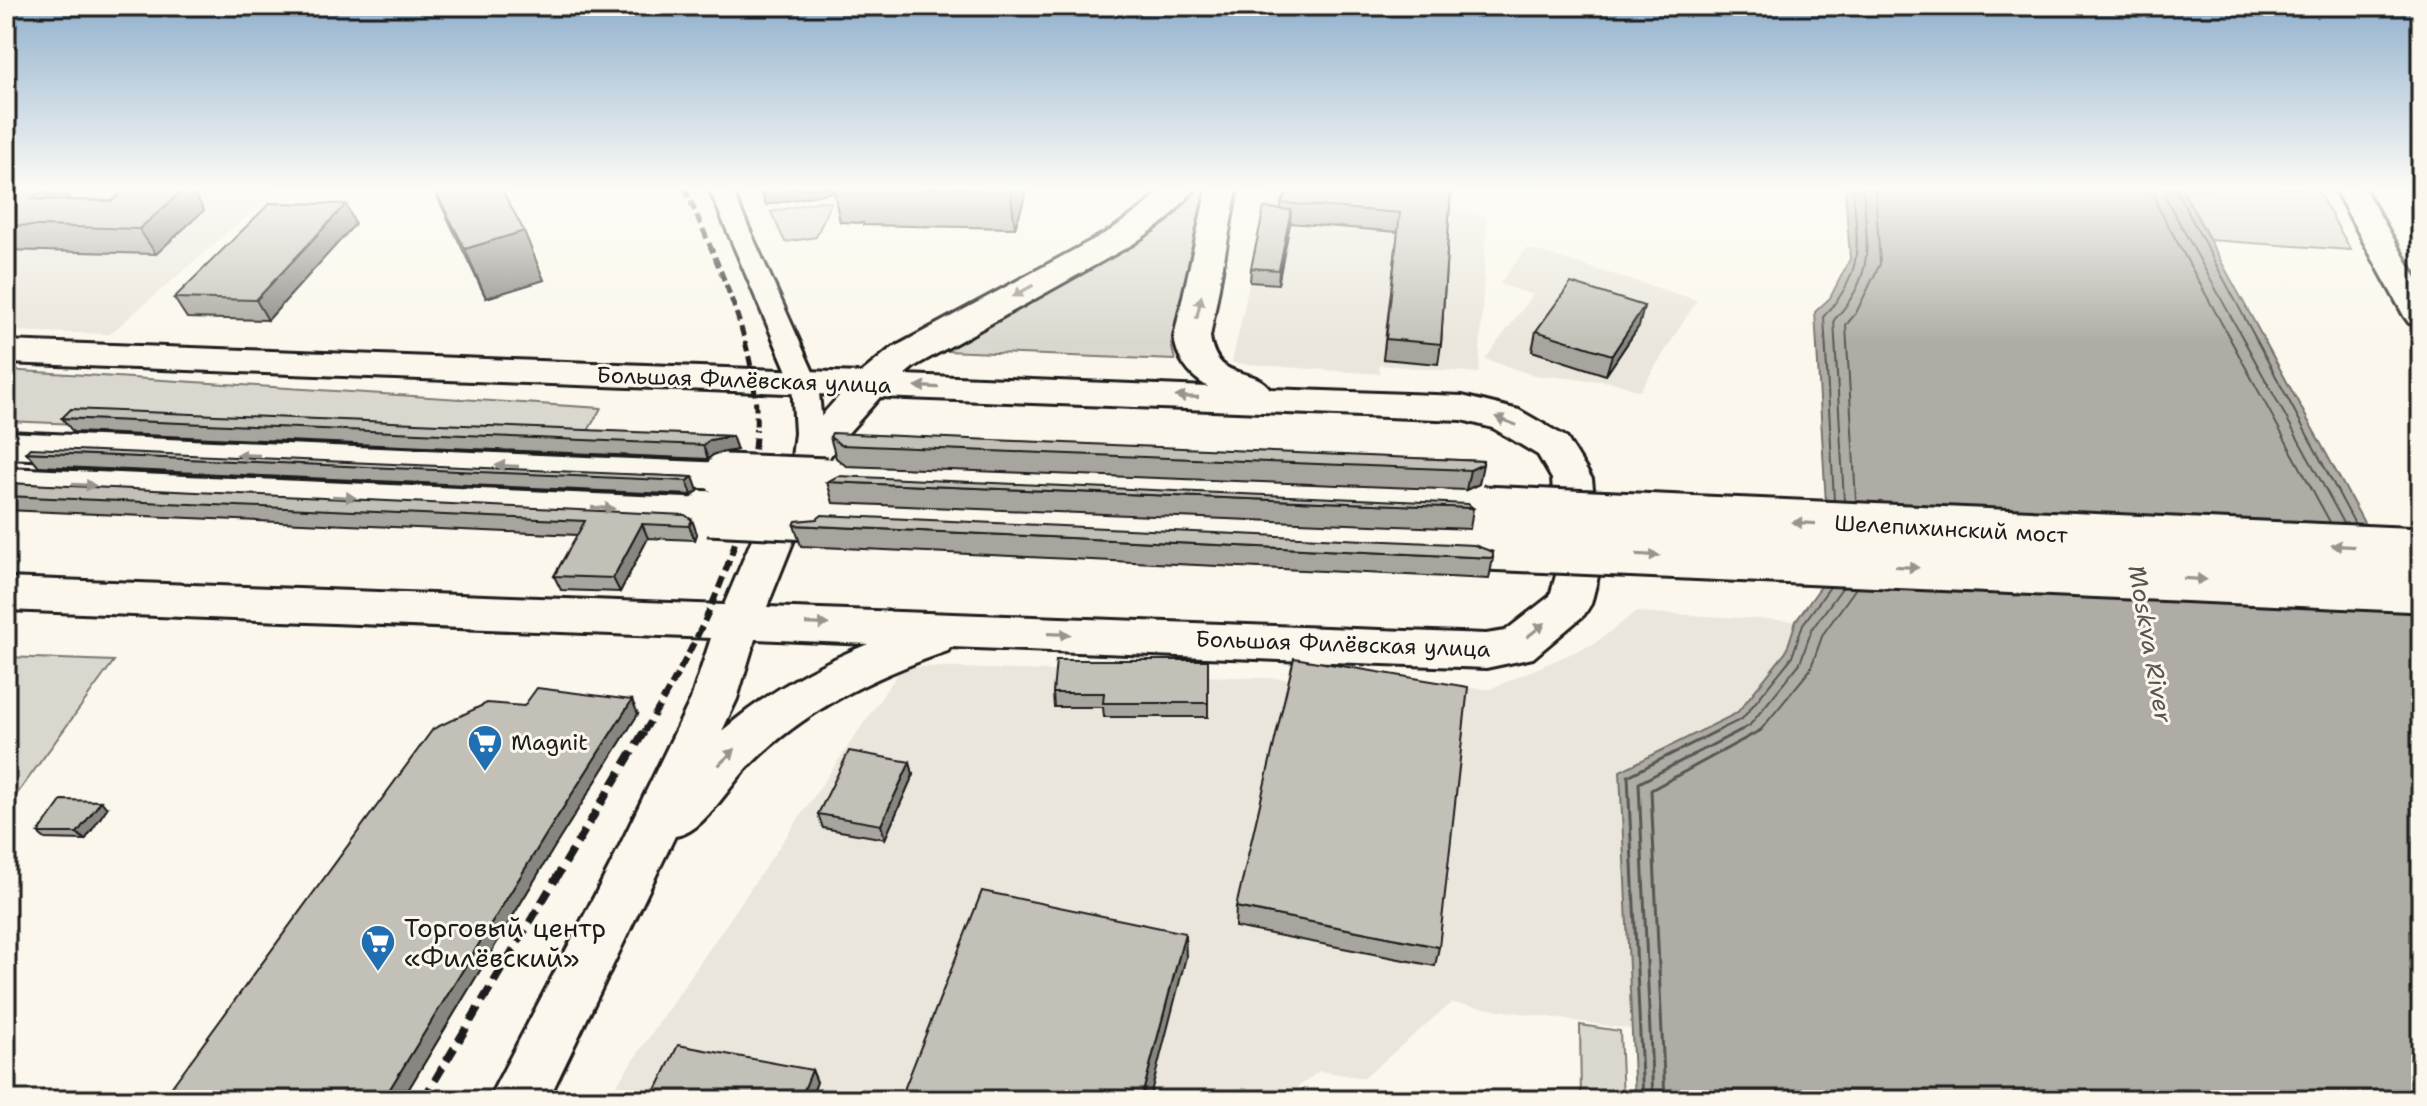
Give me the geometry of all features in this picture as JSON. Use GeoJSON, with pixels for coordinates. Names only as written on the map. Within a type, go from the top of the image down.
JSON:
{"type":"FeatureCollection","features":[{"type":"Feature","properties":{"kind":"street"},"geometry":{"type":"LineString","coordinates":[[741,240],[805,383],[809,433],[830,476]]}},
{"type":"Feature","properties":{"kind":"street"},"geometry":{"type":"LineString","coordinates":[[517,1100],[627,884],[714,699],[739,621],[830,476],[826,433],[871,384],[902,358],[1117,240]]}},
{"type":"Feature","properties":{"kind":"street"},"geometry":{"type":"LineString","coordinates":[[1212,240],[1192,337],[1192,352],[1205,370],[1236,385],[1293,401]]}},
{"type":"Feature","properties":{"kind":"street"},"geometry":{"type":"LineString","coordinates":[[2378,240],[2421,316]]}},
{"type":"Feature","properties":{"kind":"street","name":"Большая Филёвская улица"},"geometry":{"type":"LineString","coordinates":[[6,352],[1462,408],[1506,419],[1552,446],[1572,479],[1580,565],[1569,604],[1517,646],[1486,651],[6,594]]}},
{"type":"Feature","properties":{"kind":"street"},"geometry":{"type":"LineString","coordinates":[[20,445],[725,476],[830,476]]}},
{"type":"Feature","properties":{"kind":"street"},"geometry":{"type":"LineString","coordinates":[[6,481],[828,518]]}},
{"type":"Feature","properties":{"kind":"street","name":"Шелепихинский мост"},"geometry":{"type":"LineString","coordinates":[[2421,550],[1468,527],[2421,590]]}},
{"type":"Feature","properties":{"kind":"street"},"geometry":{"type":"LineString","coordinates":[[627,884],[698,786],[743,741],[797,697],[884,654],[933,639],[981,631]]}},
{"type":"Feature","properties":{"kind":"shaded area"},"geometry":{"type":"Polygon","coordinates":[[[6,240],[219,240],[110,334],[6,331],[6,240]]]}},
{"type":"Feature","properties":{"kind":"shaded area"},"geometry":{"type":"Polygon","coordinates":[[[1138,240],[1194,240],[1171,344],[1175,360],[943,351],[1138,240]]]}},
{"type":"Feature","properties":{"kind":"shaded area"},"geometry":{"type":"Polygon","coordinates":[[[1259,240],[1486,240],[1479,373],[1379,365],[1380,374],[1232,363],[1259,240]]]}},
{"type":"Feature","properties":{"kind":"shaded area"},"geometry":{"type":"Polygon","coordinates":[[[2210,240],[2345,240],[2351,250],[2210,240]]]}},
{"type":"Feature","properties":{"kind":"shaded area"},"geometry":{"type":"Polygon","coordinates":[[[1527,248],[1697,300],[1640,391],[1612,382],[1533,375],[1485,359],[1533,295],[1499,284],[1527,248]]]}},
{"type":"Feature","properties":{"kind":"shaded area"},"geometry":{"type":"Polygon","coordinates":[[[6,370],[601,408],[580,445],[6,421],[6,370]]]}},
{"type":"Feature","properties":{"kind":"shaded area"},"geometry":{"type":"Polygon","coordinates":[[[1636,612],[1796,621],[1786,652],[1736,713],[1620,771],[1631,1029],[1451,1003],[1364,1078],[1319,1071],[1282,1100],[606,1100],[903,666],[1490,689],[1595,643],[1636,612]]]}},
{"type":"Feature","properties":{"kind":"shaded area"},"geometry":{"type":"Polygon","coordinates":[[[6,657],[114,661],[6,809],[6,657]]]}},
{"type":"Feature","properties":{"kind":"shaded area"},"geometry":{"type":"Polygon","coordinates":[[[1580,1025],[1620,1031],[1623,1100],[1581,1100],[1580,1025]]]}},
{"type":"Feature","properties":{"kind":"water","name":"Moskva River"},"geometry":{"type":"Polygon","coordinates":[[[1849,240],[2209,240],[2421,627],[2421,1100],[1635,1100],[1620,771],[1737,713],[1786,652],[1796,621],[1830,574],[1815,312],[1830,298],[1850,259],[1849,240]]]}},
{"type":"Feature","properties":{"kind":"building"},"geometry":{"type":"Polygon","coordinates":[[[233,240],[313,240],[256,300],[174,298],[233,240]]]}},
{"type":"Feature","properties":{"kind":"building"},"geometry":{"type":"Polygon","coordinates":[[[460,240],[496,240],[465,249],[460,240]]]}},
{"type":"Feature","properties":{"kind":"building"},"geometry":{"type":"Polygon","coordinates":[[[1257,240],[1285,240],[1279,270],[1251,268],[1257,240]]]}},
{"type":"Feature","properties":{"kind":"building"},"geometry":{"type":"Polygon","coordinates":[[[1397,240],[1448,240],[1441,344],[1386,339],[1397,240]]]}},
{"type":"Feature","properties":{"kind":"building"},"geometry":{"type":"Polygon","coordinates":[[[1571,283],[1644,306],[1612,355],[1536,331],[1571,283]]]}},
{"type":"Feature","properties":{"kind":"building"},"geometry":{"type":"Polygon","coordinates":[[[71,409],[732,436],[710,440],[703,445],[62,418],[71,409]]]}},
{"type":"Feature","properties":{"kind":"building"},"geometry":{"type":"Polygon","coordinates":[[[832,433],[1483,461],[1483,464],[1470,470],[841,445],[830,437],[832,433]]]}},
{"type":"Feature","properties":{"kind":"building"},"geometry":{"type":"Polygon","coordinates":[[[30,448],[693,477],[687,481],[26,452],[30,448]]]}},
{"type":"Feature","properties":{"kind":"building"},"geometry":{"type":"Polygon","coordinates":[[[838,476],[1468,504],[1473,508],[827,482],[838,476]]]}},
{"type":"Feature","properties":{"kind":"building"},"geometry":{"type":"Polygon","coordinates":[[[6,483],[685,515],[692,520],[689,526],[642,524],[613,578],[554,576],[585,521],[6,496],[6,483]]]}},
{"type":"Feature","properties":{"kind":"building"},"geometry":{"type":"Polygon","coordinates":[[[822,515],[1474,545],[1493,552],[1493,558],[794,525],[796,521],[817,519],[822,515]]]}},
{"type":"Feature","properties":{"kind":"building"},"geometry":{"type":"Polygon","coordinates":[[[1294,658],[1468,687],[1439,947],[1236,907],[1294,658]]]}},
{"type":"Feature","properties":{"kind":"building"},"geometry":{"type":"Polygon","coordinates":[[[1056,660],[1208,660],[1208,703],[1103,703],[1104,693],[1053,693],[1056,660]]]}},
{"type":"Feature","properties":{"kind":"building","name":"Торговый центр «Филёвский»"},"geometry":{"type":"Polygon","coordinates":[[[537,688],[632,700],[383,1100],[188,1100],[165,1096],[433,729],[487,703],[524,706],[537,688]]]}},
{"type":"Feature","properties":{"kind":"building"},"geometry":{"type":"Polygon","coordinates":[[[849,751],[910,762],[881,825],[818,814],[849,751]]]}},
{"type":"Feature","properties":{"kind":"building"},"geometry":{"type":"Polygon","coordinates":[[[62,800],[101,801],[77,833],[38,833],[62,800]]]}},
{"type":"Feature","properties":{"kind":"building"},"geometry":{"type":"Polygon","coordinates":[[[982,891],[1185,933],[1141,1100],[900,1100],[982,891]]]}},
{"type":"Feature","properties":{"kind":"building"},"geometry":{"type":"Polygon","coordinates":[[[678,1045],[812,1070],[800,1100],[676,1100],[653,1096],[678,1045]]]}},
{"type":"Feature","properties":{"kind":"railway"},"geometry":{"type":"LineString","coordinates":[[707,240],[744,337],[751,368],[756,429]]}},
{"type":"Feature","properties":{"kind":"railway"},"geometry":{"type":"LineString","coordinates":[[644,732],[685,661],[719,587],[744,510],[756,429]]}},
{"type":"Feature","properties":{"kind":"railway"},"geometry":{"type":"LineString","coordinates":[[423,1100],[645,730]]}},
{"type":"Feature","properties":{"kind":"place","name":"Magnit"},"geometry":{"type":"Point","coordinates":[485,773]}},
{"type":"Feature","properties":{"kind":"place","name":"Торговый центр «Филёвский»"},"geometry":{"type":"Point","coordinates":[378,973]}}]}
